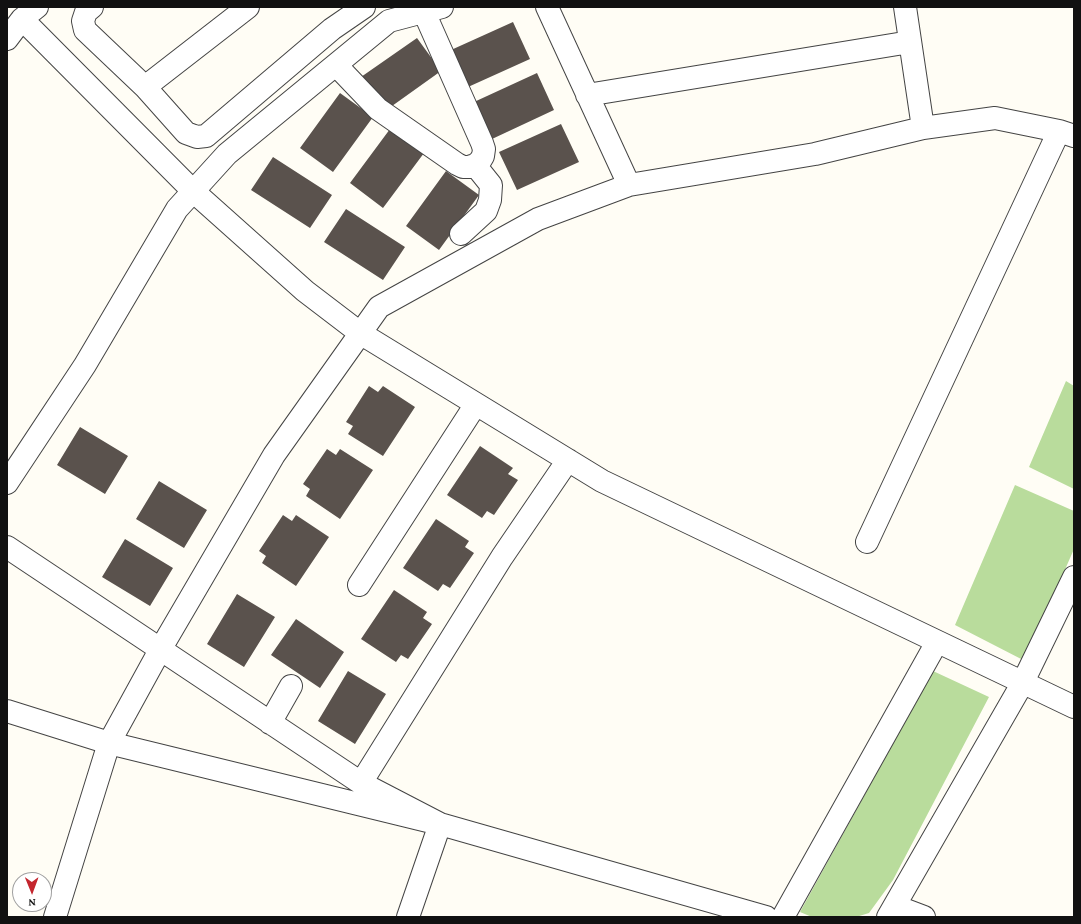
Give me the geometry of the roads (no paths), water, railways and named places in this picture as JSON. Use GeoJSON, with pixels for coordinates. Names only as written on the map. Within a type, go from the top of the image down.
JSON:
{"type":"FeatureCollection","features":[{"type":"Feature","properties":{"kind":"street"},"geometry":{"type":"LineString","coordinates":[[92,7],[86,12],[83,21],[85,30],[145,87],[186,133],[197,137],[206,136],[332,29],[364,7]]}},
{"type":"Feature","properties":{"kind":"street"},"geometry":{"type":"LineString","coordinates":[[145,87],[248,7]]}},
{"type":"Feature","properties":{"kind":"street"},"geometry":{"type":"LineString","coordinates":[[547,7],[629,185]]}},
{"type":"Feature","properties":{"kind":"street"},"geometry":{"type":"LineString","coordinates":[[905,7],[923,128]]}},
{"type":"Feature","properties":{"kind":"street"},"geometry":{"type":"LineString","coordinates":[[7,483],[85,365],[177,209],[227,154],[389,21],[433,9],[484,149],[483,156],[480,161],[469,167],[463,167],[457,164],[378,109],[336,65]]}},
{"type":"Feature","properties":{"kind":"street"},"geometry":{"type":"LineString","coordinates":[[7,39],[30,13],[193,191],[305,291],[360,333],[602,481],[1022,684],[1074,707]]}},
{"type":"Feature","properties":{"kind":"street"},"geometry":{"type":"LineString","coordinates":[[587,95],[910,42]]}},
{"type":"Feature","properties":{"kind":"street"},"geometry":{"type":"LineString","coordinates":[[55,917],[109,743],[160,650],[274,455],[379,307],[531,222],[629,185],[815,154],[923,128],[995,118],[1066,133],[867,542]]}},
{"type":"Feature","properties":{"kind":"street"},"geometry":{"type":"LineString","coordinates":[[461,234],[486,211],[490,200],[491,185],[475,165]]}},
{"type":"Feature","properties":{"kind":"street"},"geometry":{"type":"LineString","coordinates":[[359,585],[476,404]]}},
{"type":"Feature","properties":{"kind":"street"},"geometry":{"type":"LineString","coordinates":[[361,783],[502,557],[568,460]]}},
{"type":"Feature","properties":{"kind":"street"},"geometry":{"type":"LineString","coordinates":[[7,547],[361,783],[440,824]]}},
{"type":"Feature","properties":{"kind":"street"},"geometry":{"type":"LineString","coordinates":[[924,917],[891,911],[1022,684],[1074,577]]}},
{"type":"Feature","properties":{"kind":"street"},"geometry":{"type":"LineString","coordinates":[[783,917],[937,642]]}},
{"type":"Feature","properties":{"kind":"street"},"geometry":{"type":"LineString","coordinates":[[270,723],[291,686]]}},
{"type":"Feature","properties":{"kind":"street"},"geometry":{"type":"LineString","coordinates":[[7,711],[109,743],[440,824],[766,917]]}},
{"type":"Feature","properties":{"kind":"street"},"geometry":{"type":"LineString","coordinates":[[408,917],[440,824]]}}]}
